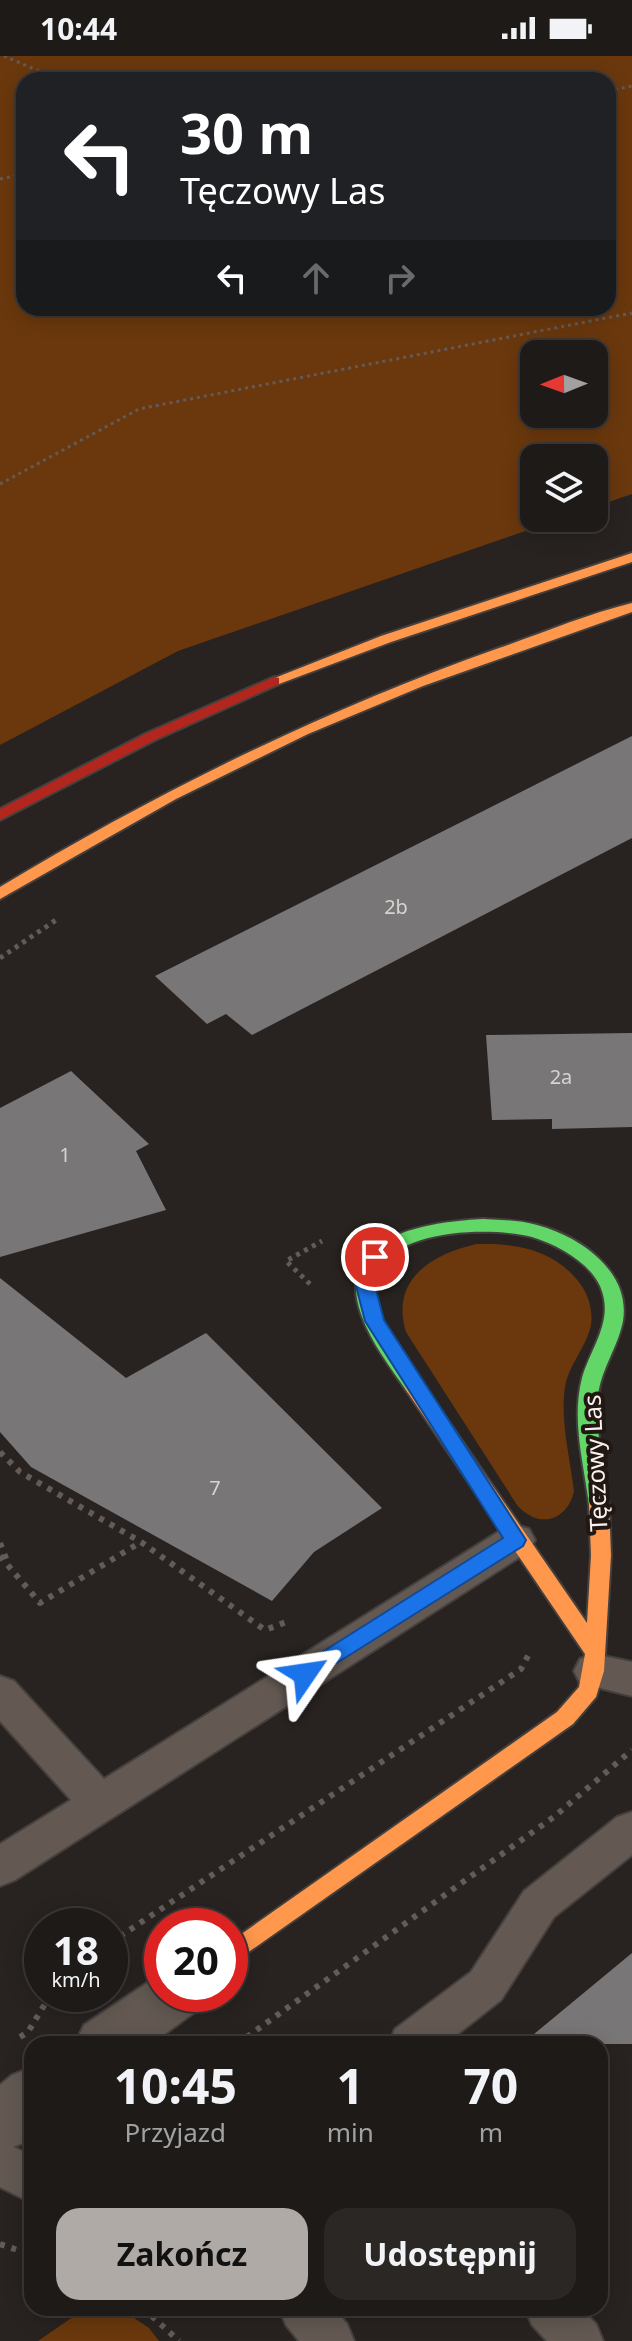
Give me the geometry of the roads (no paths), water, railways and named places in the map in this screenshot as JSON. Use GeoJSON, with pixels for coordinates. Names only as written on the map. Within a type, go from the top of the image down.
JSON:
{"type":"FeatureCollection","features":[{"type":"Feature","properties":{"kind":"main road"},"geometry":{"type":"LineString","coordinates":[[0,815],[69,777],[240,695],[355,649],[632,557]]}},
{"type":"Feature","properties":{"kind":"main road"},"geometry":{"type":"LineString","coordinates":[[0,894],[171,793],[308,728],[393,692],[632,607]]}},
{"type":"Feature","properties":{"kind":"main road","name":"Tęczowy Las"},"geometry":{"type":"LineString","coordinates":[[248,1942],[565,1718],[589,1691],[594,1661],[602,1540],[589,1391],[597,1364],[613,1336],[616,1310],[608,1283],[590,1262],[528,1229],[478,1226],[442,1228],[406,1238],[375,1257],[364,1282],[374,1321],[594,1661]]}},
{"type":"Feature","properties":{"kind":"street"},"geometry":{"type":"LineString","coordinates":[[115,2036],[149,2012]]}},
{"type":"Feature","properties":{"kind":"street"},"geometry":{"type":"LineString","coordinates":[[0,2124],[21,2070]]}},
{"type":"Feature","properties":{"kind":"lane"},"geometry":{"type":"LineString","coordinates":[[0,1867],[516,1540]]}},
{"type":"Feature","properties":{"kind":"lane"},"geometry":{"type":"LineString","coordinates":[[594,1661],[632,1679]]}},
{"type":"Feature","properties":{"kind":"lane"},"geometry":{"type":"LineString","coordinates":[[0,1693],[101,1804]]}},
{"type":"Feature","properties":{"kind":"lane"},"geometry":{"type":"LineString","coordinates":[[421,2036],[486,1986],[539,1904],[632,1830]]}},
{"type":"Feature","properties":{"kind":"lane"},"geometry":{"type":"LineString","coordinates":[[0,2162],[24,2176]]}},
{"type":"Feature","properties":{"kind":"lane"},"geometry":{"type":"LineString","coordinates":[[310,2316],[330,2341]]}},
{"type":"Feature","properties":{"kind":"lane"},"geometry":{"type":"LineString","coordinates":[[556,2316],[579,2341]]}}]}
